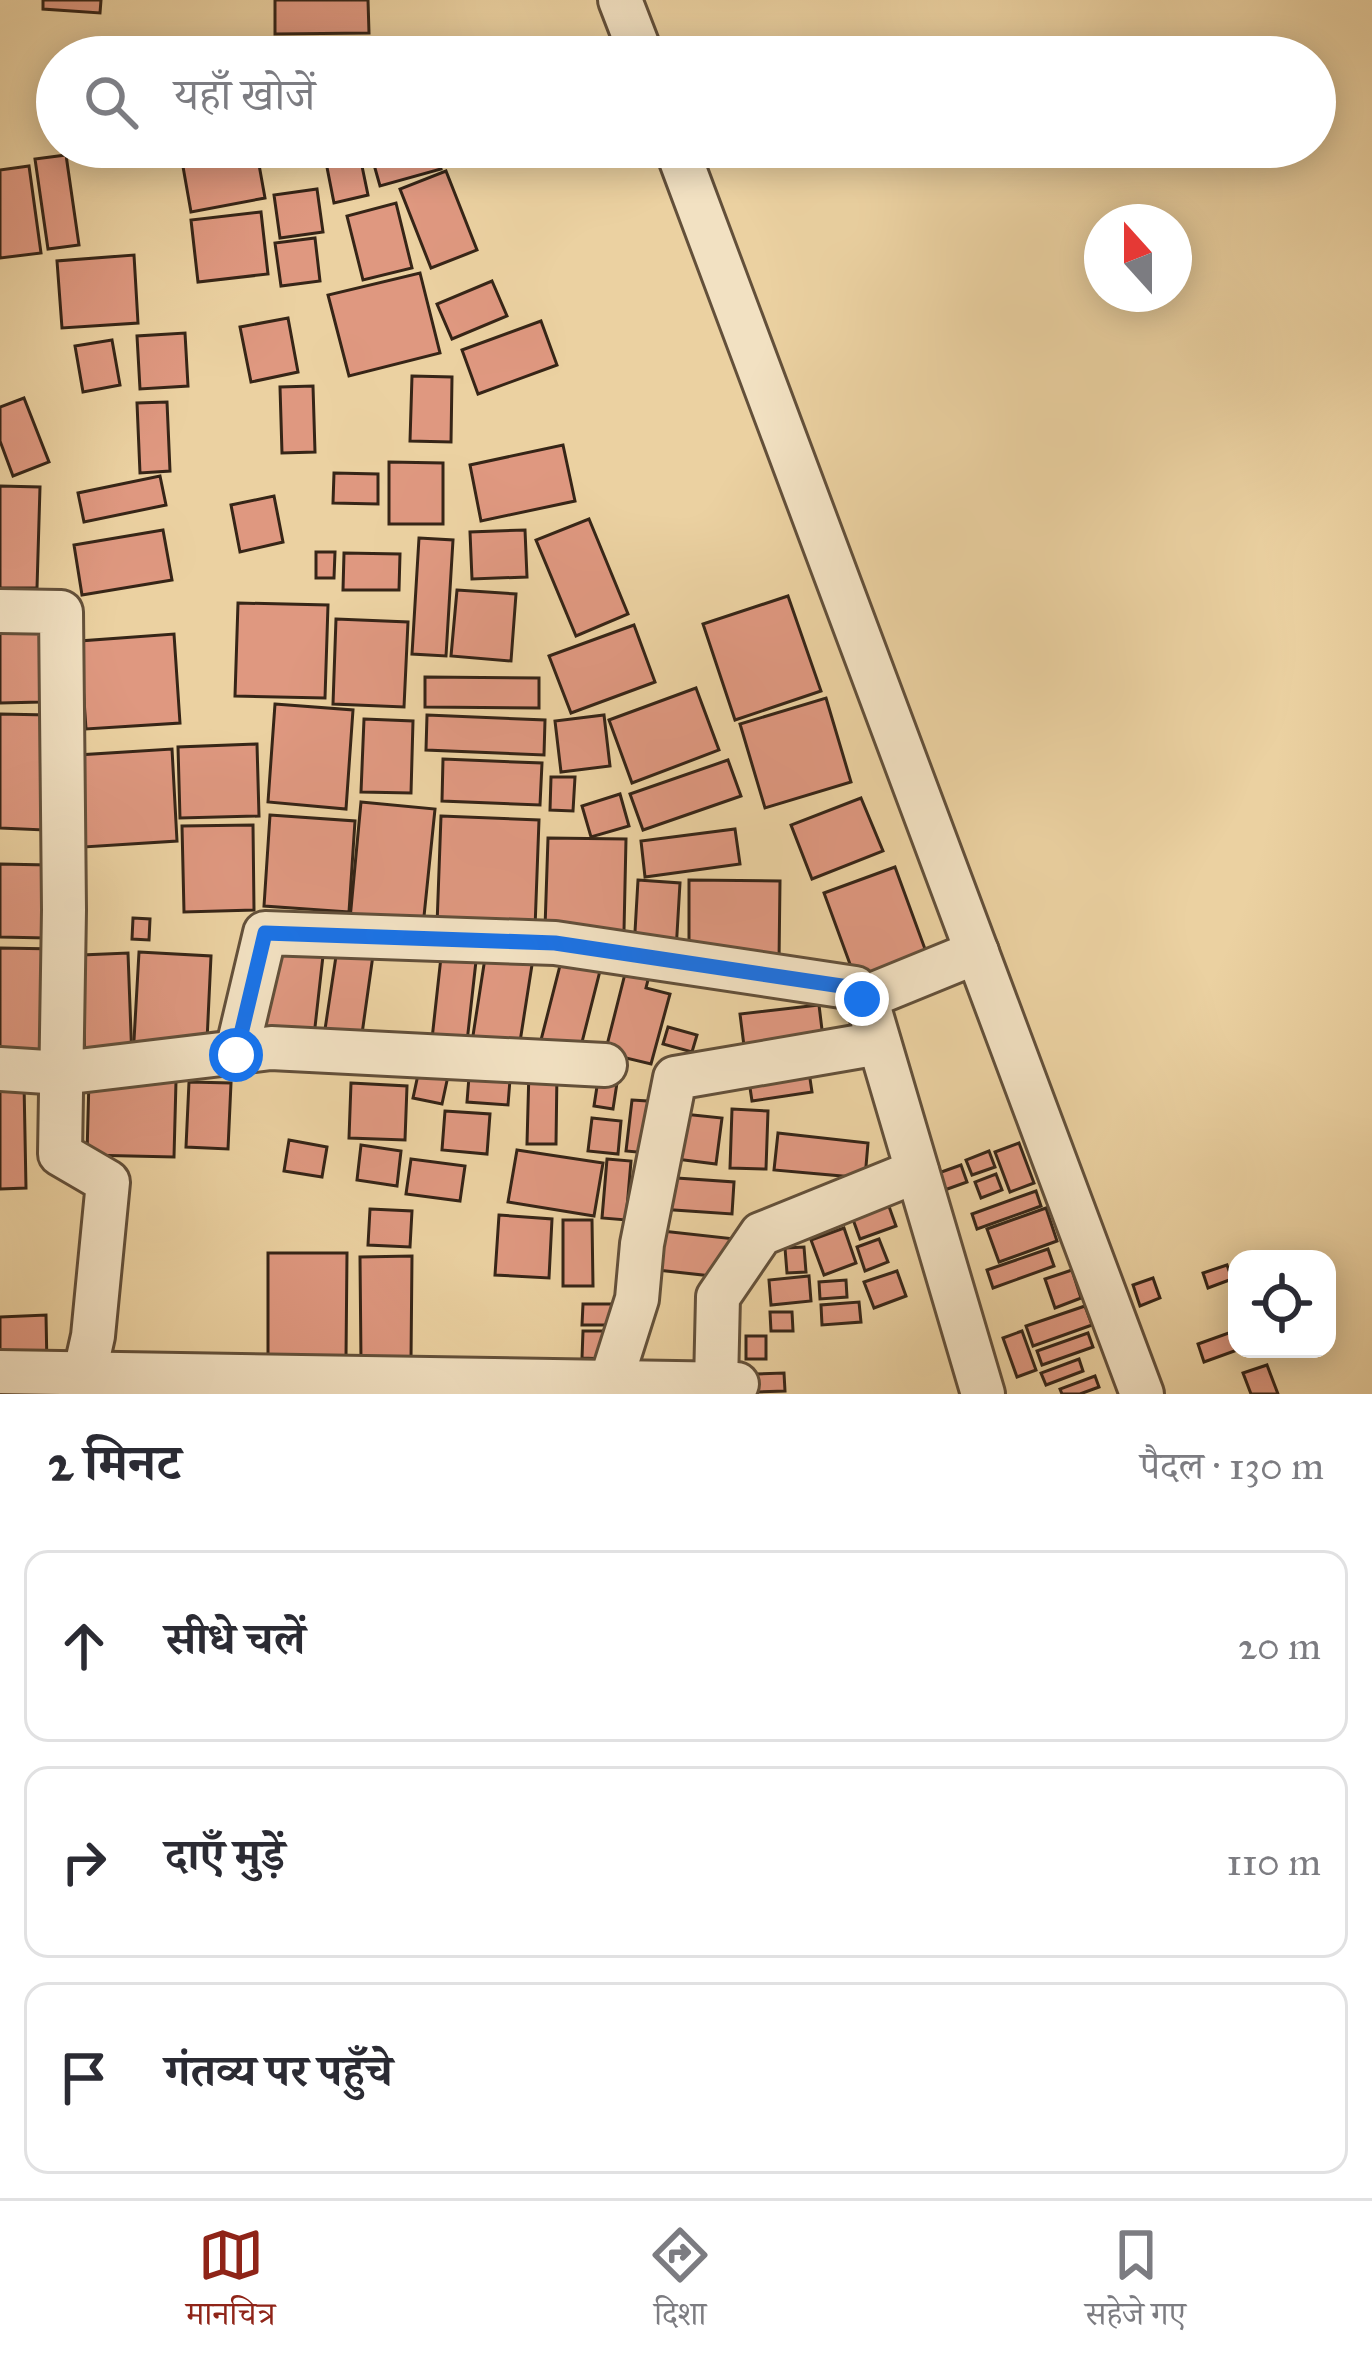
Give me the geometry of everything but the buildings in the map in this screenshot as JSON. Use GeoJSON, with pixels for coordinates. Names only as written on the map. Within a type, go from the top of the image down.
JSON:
{"type":"FeatureCollection","features":[{"type":"Feature","properties":{"kind":"street"},"geometry":{"type":"LineString","coordinates":[[620,0],[634,36]]}},
{"type":"Feature","properties":{"kind":"street"},"geometry":{"type":"LineString","coordinates":[[684,168],[1142,1394]]}},
{"type":"Feature","properties":{"kind":"street"},"geometry":{"type":"LineString","coordinates":[[0,610],[61,612],[61,1154],[109,1182],[93,1336],[83,1383]]}},
{"type":"Feature","properties":{"kind":"street"},"geometry":{"type":"LineString","coordinates":[[236,1055],[265,933],[555,943],[855,988],[879,1043],[983,1394]]}},
{"type":"Feature","properties":{"kind":"street"},"geometry":{"type":"LineString","coordinates":[[862,999],[977,952]]}},
{"type":"Feature","properties":{"kind":"street"},"geometry":{"type":"LineString","coordinates":[[611,1381],[637,1299],[642,1244],[675,1078],[879,1043]]}},
{"type":"Feature","properties":{"kind":"street"},"geometry":{"type":"LineString","coordinates":[[0,1069],[62,1073],[272,1048],[605,1065]]}},
{"type":"Feature","properties":{"kind":"street"},"geometry":{"type":"LineString","coordinates":[[0,1372],[83,1383],[726,1384],[718,1297],[761,1234],[917,1171]]}},
{"type":"Feature","properties":{"kind":"route"},"geometry":{"type":"LineString","coordinates":[[236,1055],[265,933],[555,943],[855,988],[862,999]]}}]}
